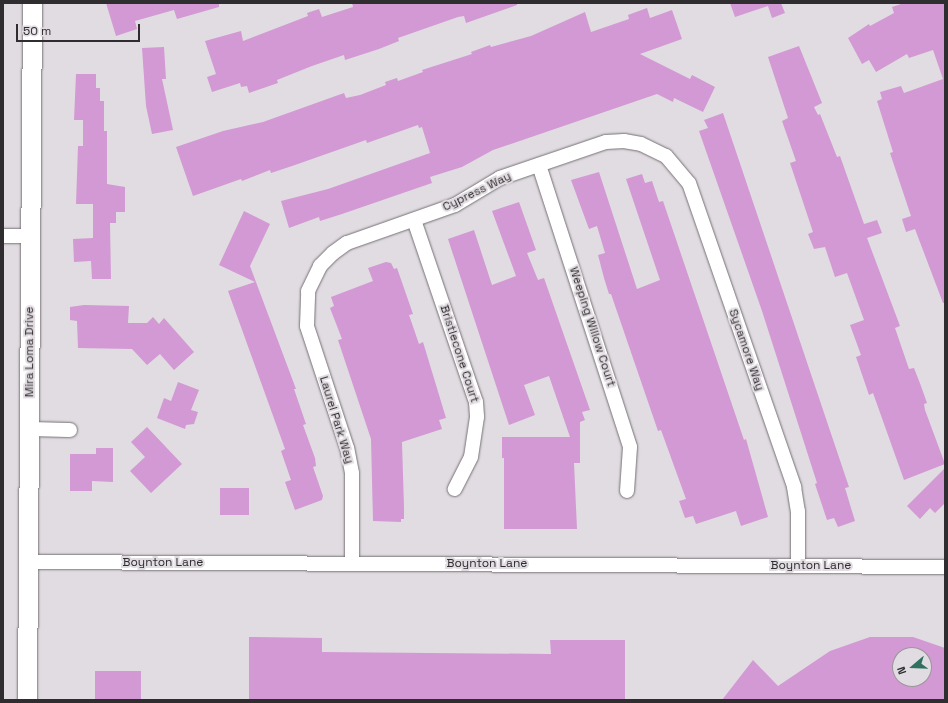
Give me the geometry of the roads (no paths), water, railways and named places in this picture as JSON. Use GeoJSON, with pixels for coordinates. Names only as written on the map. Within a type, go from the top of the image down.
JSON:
{"type":"FeatureCollection","features":[{"type":"Feature","properties":{"kind":"street","name":"Mira Loma Drive"},"geometry":{"type":"LineString","coordinates":[[27,700],[32,3]]}},
{"type":"Feature","properties":{"kind":"street","name":"Cypress Way"},"geometry":{"type":"LineString","coordinates":[[312,279],[333,253],[347,243],[455,205],[500,178],[606,142],[624,141],[656,149]]}},
{"type":"Feature","properties":{"kind":"street","name":"Sycamore Way"},"geometry":{"type":"LineString","coordinates":[[656,149],[678,167],[689,183],[794,487],[798,511],[798,566]]}},
{"type":"Feature","properties":{"kind":"street","name":"Weeping Willow Court"},"geometry":{"type":"LineString","coordinates":[[539,165],[630,447],[627,492]]}},
{"type":"Feature","properties":{"kind":"street","name":"Bristlecone Court"},"geometry":{"type":"LineString","coordinates":[[414,220],[476,402],[477,417],[471,457],[455,489]]}},
{"type":"Feature","properties":{"kind":"street"},"geometry":{"type":"LineString","coordinates":[[3,236],[30,236]]}},
{"type":"Feature","properties":{"kind":"street","name":"Laurel Park Way"},"geometry":{"type":"LineString","coordinates":[[312,279],[305,308],[307,326],[347,448],[352,472],[352,564]]}},
{"type":"Feature","properties":{"kind":"street"},"geometry":{"type":"LineString","coordinates":[[29,429],[70,430]]}},
{"type":"Feature","properties":{"kind":"street","name":"Boynton Lane"},"geometry":{"type":"LineString","coordinates":[[28,562],[945,567]]}}]}
